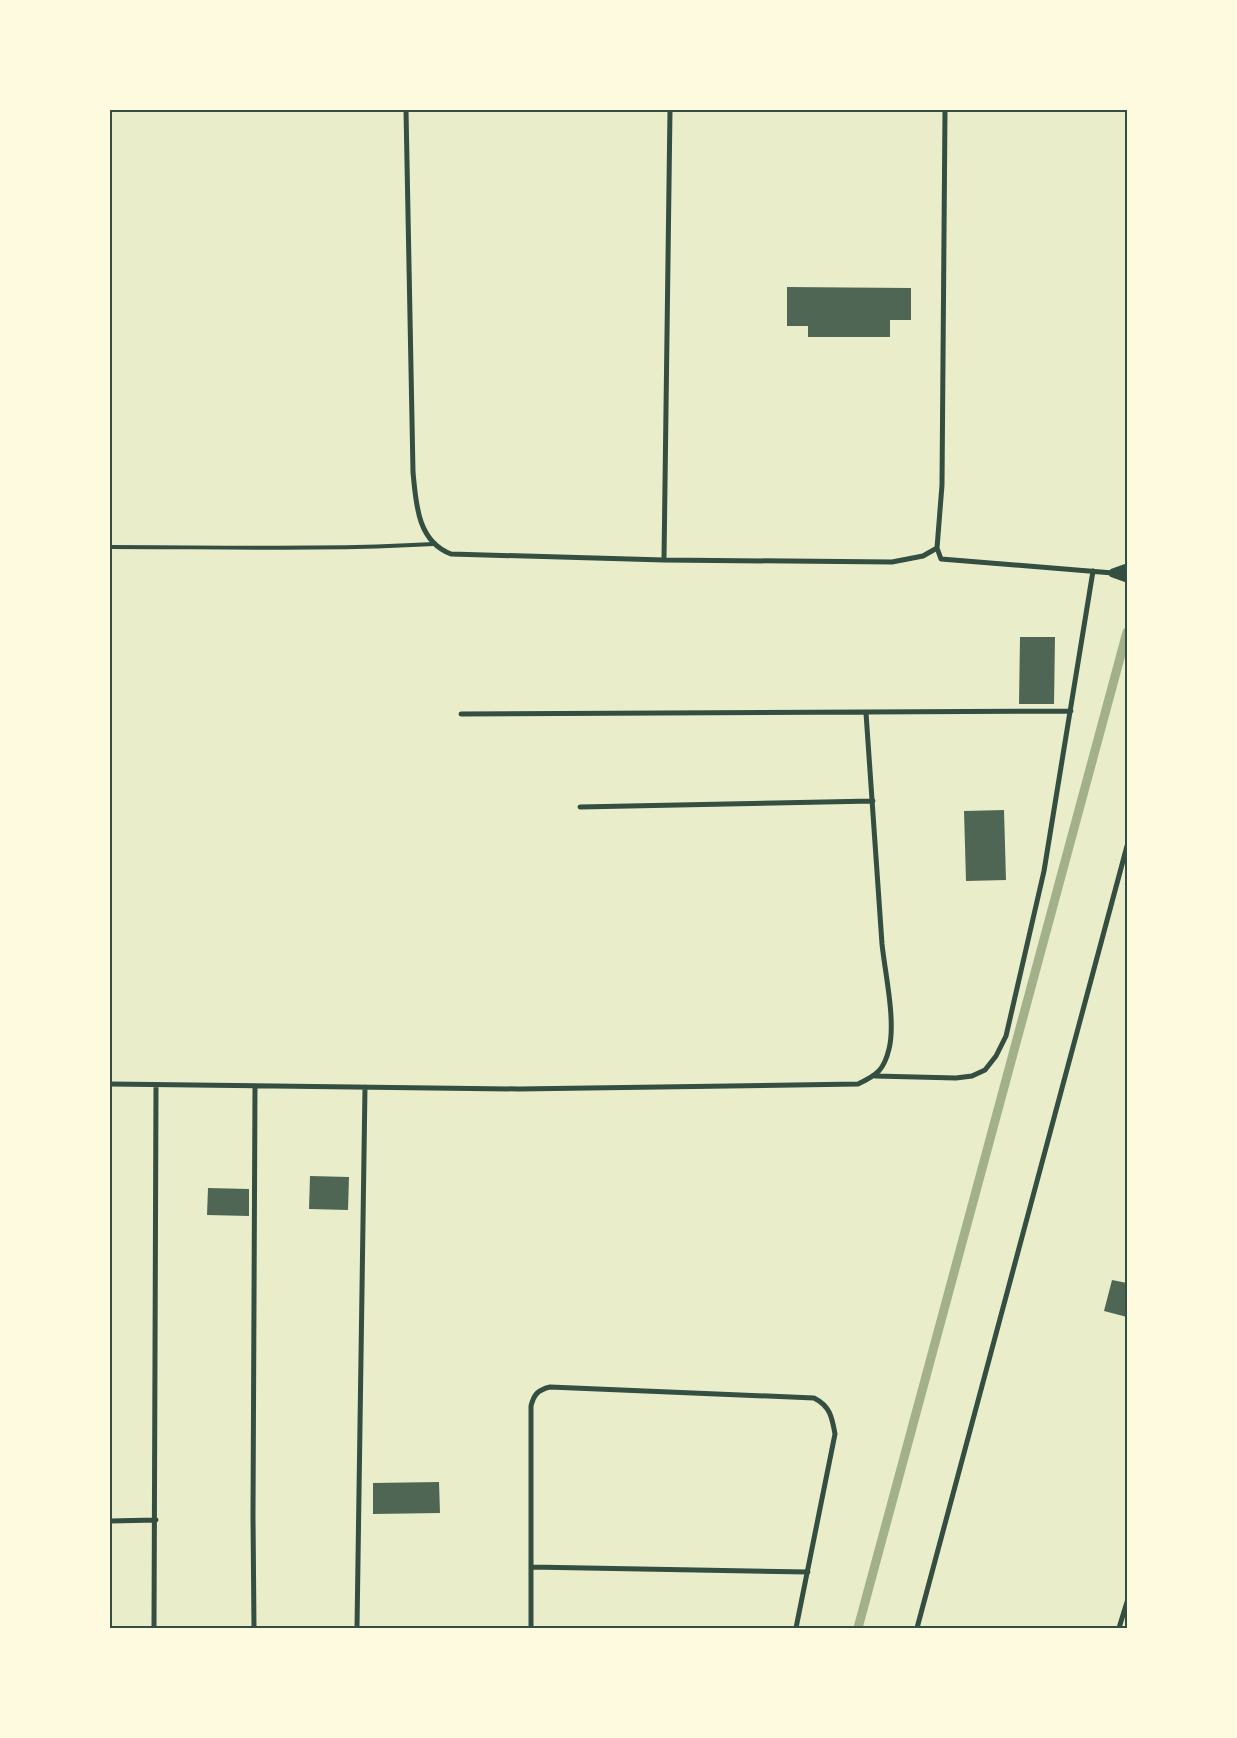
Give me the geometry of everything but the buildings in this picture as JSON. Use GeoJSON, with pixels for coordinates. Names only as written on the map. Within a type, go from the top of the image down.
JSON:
{"type":"FeatureCollection","features":[{"type":"Feature","properties":{"kind":"street"},"geometry":{"type":"LineString","coordinates":[[406,110],[413,472],[419,515],[426,533],[441,550],[451,554],[664,560],[892,562],[923,556],[937,548]]}},
{"type":"Feature","properties":{"kind":"street"},"geometry":{"type":"LineString","coordinates":[[664,560],[670,110]]}},
{"type":"Feature","properties":{"kind":"street"},"geometry":{"type":"LineString","coordinates":[[945,110],[942,486],[937,548],[942,559],[1094,571],[1113,573],[1127,578]]}},
{"type":"Feature","properties":{"kind":"street"},"geometry":{"type":"LineString","coordinates":[[1113,573],[1127,568]]}},
{"type":"Feature","properties":{"kind":"street"},"geometry":{"type":"LineString","coordinates":[[110,1084],[520,1089],[858,1084],[875,1076],[956,1078],[972,1076],[985,1070],[996,1056],[1006,1036],[1044,871],[1094,571]]}},
{"type":"Feature","properties":{"kind":"street"},"geometry":{"type":"LineString","coordinates":[[461,714],[1071,711]]}},
{"type":"Feature","properties":{"kind":"street"},"geometry":{"type":"LineString","coordinates":[[866,713],[882,945],[891,1024],[889,1048],[884,1064],[875,1076]]}},
{"type":"Feature","properties":{"kind":"street"},"geometry":{"type":"LineString","coordinates":[[580,807],[873,801]]}},
{"type":"Feature","properties":{"kind":"street"},"geometry":{"type":"LineString","coordinates":[[917,1628],[1127,846]]}},
{"type":"Feature","properties":{"kind":"street"},"geometry":{"type":"LineString","coordinates":[[154,1628],[156,1520],[156,1085]]}},
{"type":"Feature","properties":{"kind":"street"},"geometry":{"type":"LineString","coordinates":[[254,1628],[252,1516],[255,1086]]}},
{"type":"Feature","properties":{"kind":"street"},"geometry":{"type":"LineString","coordinates":[[357,1628],[365,1087]]}},
{"type":"Feature","properties":{"kind":"street"},"geometry":{"type":"LineString","coordinates":[[531,1628],[530,1406],[533,1397],[539,1389],[550,1387],[814,1398],[824,1403],[830,1410],[835,1434],[796,1628]]}},
{"type":"Feature","properties":{"kind":"street"},"geometry":{"type":"LineString","coordinates":[[110,1521],[156,1520]]}},
{"type":"Feature","properties":{"kind":"street"},"geometry":{"type":"LineString","coordinates":[[530,1567],[808,1572]]}},
{"type":"Feature","properties":{"kind":"street"},"geometry":{"type":"LineString","coordinates":[[1119,1628],[1127,1602]]}},
{"type":"Feature","properties":{"kind":"lane"},"geometry":{"type":"LineString","coordinates":[[110,547],[344,548],[434,544]]}},
{"type":"Feature","properties":{"kind":"waterway"},"geometry":{"type":"LineString","coordinates":[[858,1628],[1127,632]]}}]}
